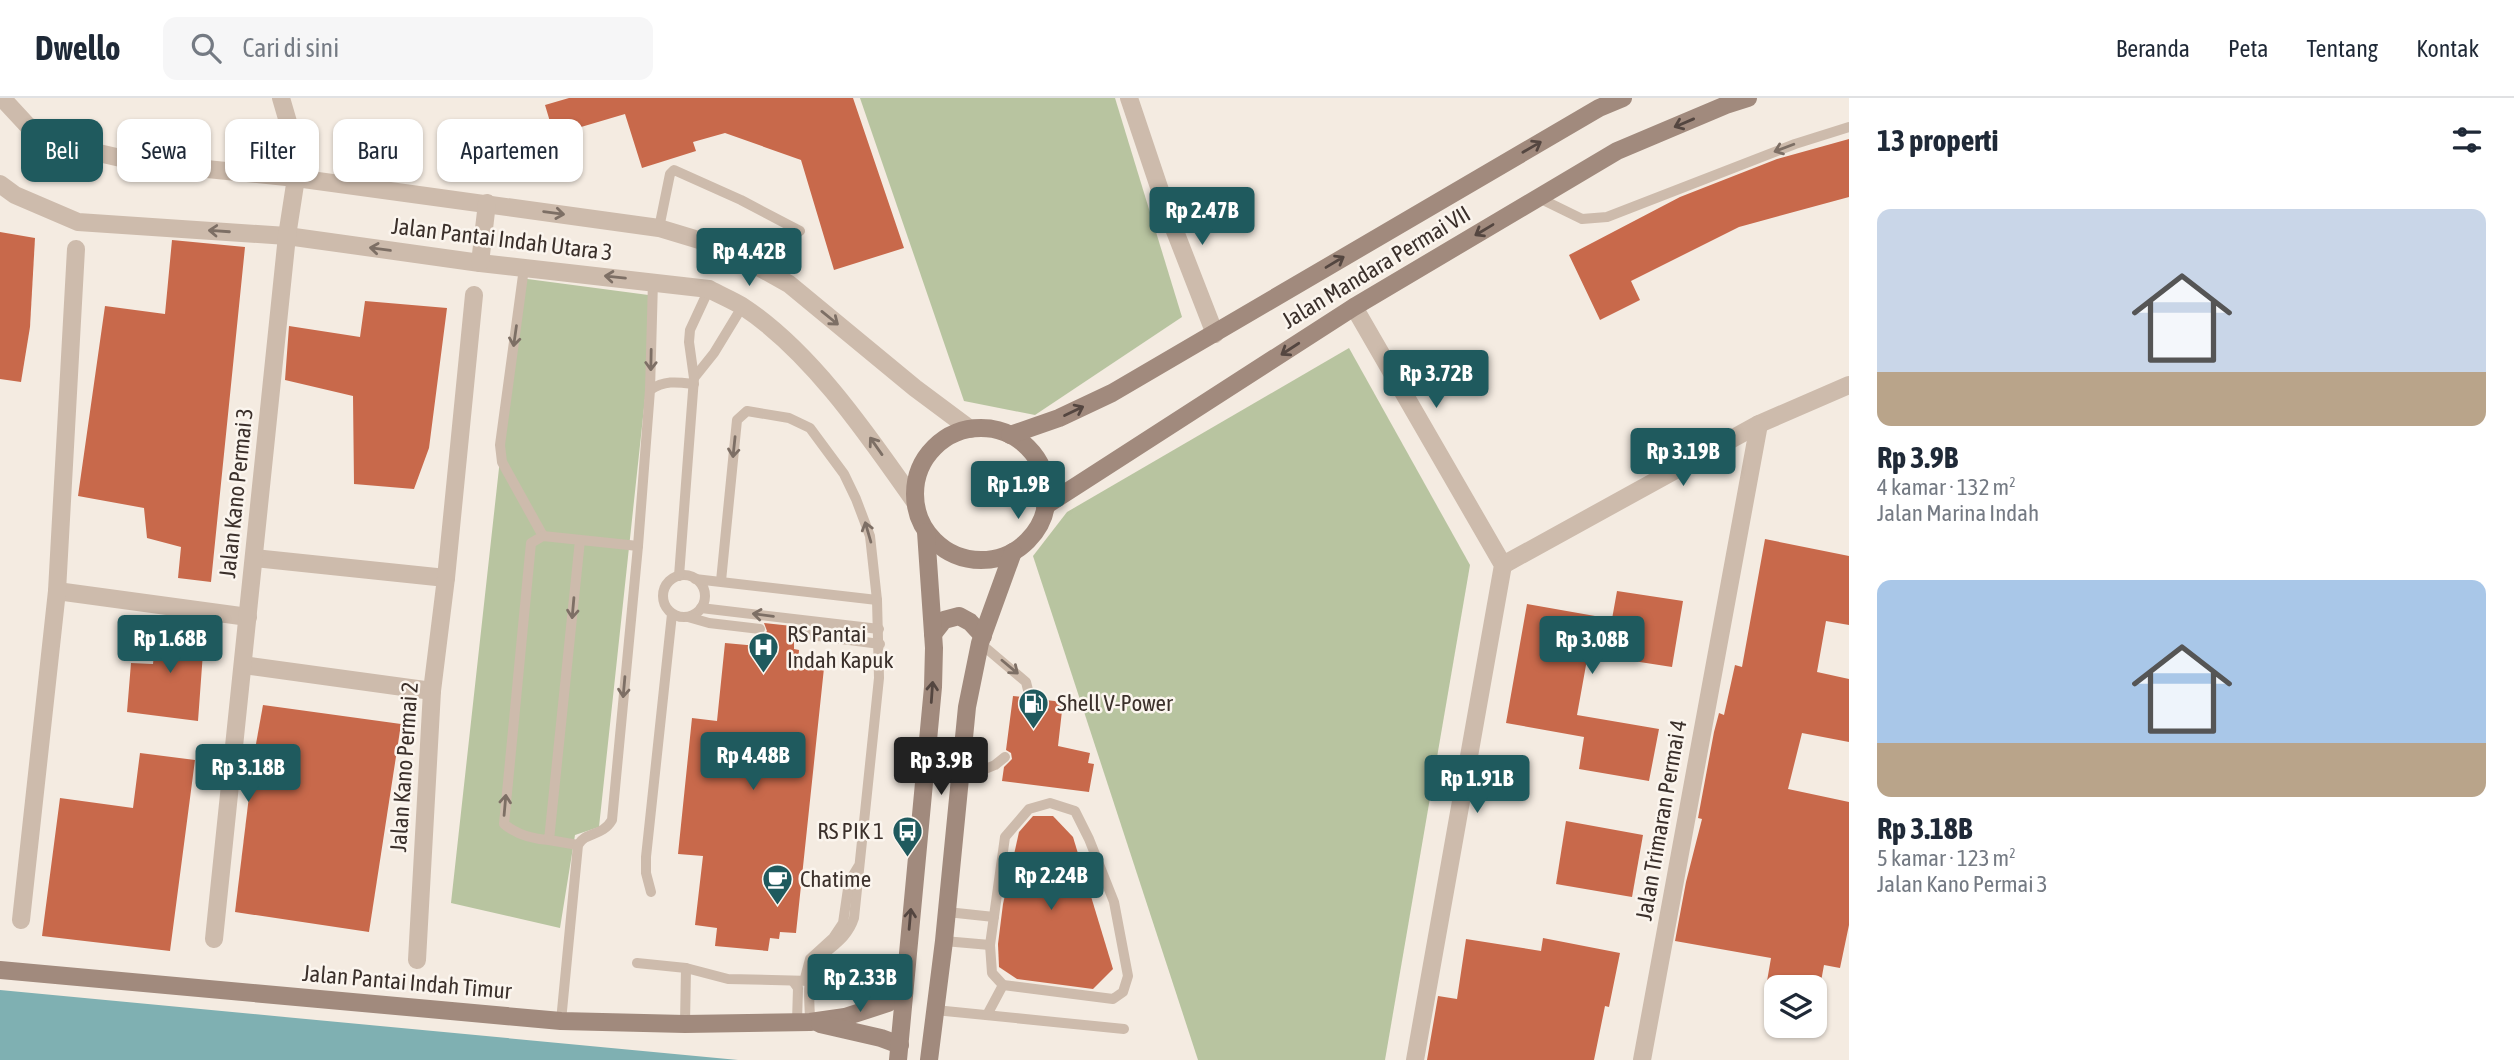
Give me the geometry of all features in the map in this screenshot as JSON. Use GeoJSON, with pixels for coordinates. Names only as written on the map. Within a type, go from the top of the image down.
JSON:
{"type":"FeatureCollection","features":[{"type":"Feature","properties":{"kind":"main road","name":"Jalan Mandara Permai VII"},"geometry":{"type":"LineString","coordinates":[[1010,435],[1059,418],[1112,393],[1599,108],[1622,98]]}},
{"type":"Feature","properties":{"kind":"main road","name":"Jalan Mandara Permai VII"},"geometry":{"type":"LineString","coordinates":[[1045,506],[1354,307],[1617,151],[1748,98]]}},
{"type":"Feature","properties":{"kind":"main road"},"geometry":{"type":"LineString","coordinates":[[971,429],[991,429],[1010,435],[1027,447],[1040,464],[1046,485],[1045,506],[1034,532],[1013,552],[990,560],[966,559],[943,549],[926,532],[915,502],[917,477],[928,454],[947,437],[971,429]]}},
{"type":"Feature","properties":{"kind":"main road"},"geometry":{"type":"LineString","coordinates":[[899,1052],[933,687],[933,634],[926,532]]}},
{"type":"Feature","properties":{"kind":"main road"},"geometry":{"type":"LineString","coordinates":[[929,1060],[944,941],[967,707],[981,639],[1013,552]]}},
{"type":"Feature","properties":{"kind":"main road"},"geometry":{"type":"LineString","coordinates":[[933,634],[944,620],[958,616],[970,622],[981,639]]}},
{"type":"Feature","properties":{"kind":"main road","name":"Jalan Pantai Indah Timur"},"geometry":{"type":"LineString","coordinates":[[0,970],[561,1021],[685,1024],[803,1022],[845,1017],[876,1009],[888,1003],[904,988]]}},
{"type":"Feature","properties":{"kind":"main road","name":"Jalan Pantai Indah Timur"},"geometry":{"type":"LineString","coordinates":[[803,1022],[881,1038],[899,1052]]}},
{"type":"Feature","properties":{"kind":"street","name":"Jalan Pantai Indah Utara 3"},"geometry":{"type":"LineString","coordinates":[[2,98],[28,126],[77,149],[138,162],[225,171]]}},
{"type":"Feature","properties":{"kind":"street"},"geometry":{"type":"LineString","coordinates":[[281,98],[287,119]]}},
{"type":"Feature","properties":{"kind":"street"},"geometry":{"type":"LineString","coordinates":[[1129,98],[1215,334]]}},
{"type":"Feature","properties":{"kind":"street","name":"Jalan Pantai Indah Utara 3"},"geometry":{"type":"LineString","coordinates":[[319,181],[659,228],[722,247],[789,284],[915,388],[971,429]]}},
{"type":"Feature","properties":{"kind":"street","name":"Jalan Kano Permai 3"},"geometry":{"type":"LineString","coordinates":[[214,939],[287,236],[295,182]]}},
{"type":"Feature","properties":{"kind":"street","name":"Jalan Pantai Indah Utara 3"},"geometry":{"type":"LineString","coordinates":[[0,184],[15,195],[78,222],[287,236],[480,263],[709,289],[742,307],[793,348],[862,426],[915,502]]}},
{"type":"Feature","properties":{"kind":"street"},"geometry":{"type":"LineString","coordinates":[[480,263],[487,203]]}},
{"type":"Feature","properties":{"kind":"street"},"geometry":{"type":"LineString","coordinates":[[21,920],[57,591],[76,249]]}},
{"type":"Feature","properties":{"kind":"street","name":"Jalan Kano Permai 2"},"geometry":{"type":"LineString","coordinates":[[417,960],[432,691],[474,295]]}},
{"type":"Feature","properties":{"kind":"street"},"geometry":{"type":"LineString","coordinates":[[1354,307],[1503,565],[1415,1060]]}},
{"type":"Feature","properties":{"kind":"street"},"geometry":{"type":"LineString","coordinates":[[1503,565],[1759,424],[1849,385]]}},
{"type":"Feature","properties":{"kind":"street","name":"Jalan Trimaran Permai 4"},"geometry":{"type":"LineString","coordinates":[[1642,1060],[1759,424]]}},
{"type":"Feature","properties":{"kind":"street"},"geometry":{"type":"LineString","coordinates":[[254,558],[446,578]]}},
{"type":"Feature","properties":{"kind":"street"},"geometry":{"type":"LineString","coordinates":[[57,591],[248,617]]}},
{"type":"Feature","properties":{"kind":"street"},"geometry":{"type":"LineString","coordinates":[[243,666],[432,691]]}},
{"type":"Feature","properties":{"kind":"lane"},"geometry":{"type":"LineString","coordinates":[[1539,198],[1582,219],[1607,217],[1795,144],[1849,127]]}},
{"type":"Feature","properties":{"kind":"lane"},"geometry":{"type":"LineString","coordinates":[[659,228],[670,174],[678,170],[698,183],[741,200],[800,231]]}},
{"type":"Feature","properties":{"kind":"lane"},"geometry":{"type":"LineString","coordinates":[[524,268],[500,445],[502,462],[523,495],[543,536]]}},
{"type":"Feature","properties":{"kind":"lane"},"geometry":{"type":"LineString","coordinates":[[561,1021],[578,845],[586,836],[597,834],[608,827],[612,820],[650,390],[653,281]]}},
{"type":"Feature","properties":{"kind":"lane"},"geometry":{"type":"LineString","coordinates":[[679,576],[694,381],[690,330],[709,289]]}},
{"type":"Feature","properties":{"kind":"lane"},"geometry":{"type":"LineString","coordinates":[[694,381],[742,307]]}},
{"type":"Feature","properties":{"kind":"lane"},"geometry":{"type":"LineString","coordinates":[[650,390],[658,384],[670,381],[694,381]]}},
{"type":"Feature","properties":{"kind":"lane"},"geometry":{"type":"LineString","coordinates":[[720,582],[737,420],[747,411],[766,413],[789,418],[810,428],[844,474],[870,536],[880,643],[879,678],[858,866],[859,886],[850,928],[845,937],[818,961],[812,971],[808,981],[803,1022]]}},
{"type":"Feature","properties":{"kind":"lane"},"geometry":{"type":"LineString","coordinates":[[578,845],[529,837],[514,832],[504,824],[531,542],[543,536],[638,546]]}},
{"type":"Feature","properties":{"kind":"lane"},"geometry":{"type":"LineString","coordinates":[[549,839],[580,540]]}},
{"type":"Feature","properties":{"kind":"lane"},"geometry":{"type":"LineString","coordinates":[[760,629],[709,623],[673,614],[663,601],[663,593],[671,579],[679,576],[877,600]]}},
{"type":"Feature","properties":{"kind":"lane"},"geometry":{"type":"LineString","coordinates":[[695,579],[704,592],[701,608]]}},
{"type":"Feature","properties":{"kind":"lane"},"geometry":{"type":"LineString","coordinates":[[688,617],[701,608],[879,629]]}},
{"type":"Feature","properties":{"kind":"lane"},"geometry":{"type":"LineString","coordinates":[[651,892],[646,873],[646,857],[673,614]]}},
{"type":"Feature","properties":{"kind":"lane"},"geometry":{"type":"LineString","coordinates":[[795,633],[880,643]]}},
{"type":"Feature","properties":{"kind":"lane"},"geometry":{"type":"LineString","coordinates":[[981,639],[1026,682],[1030,698]]}},
{"type":"Feature","properties":{"kind":"lane"},"geometry":{"type":"LineString","coordinates":[[958,780],[995,765],[1005,757]]}},
{"type":"Feature","properties":{"kind":"lane"},"geometry":{"type":"LineString","coordinates":[[1050,803],[1075,811],[1114,902],[1128,976],[1124,992],[1113,999],[1003,985],[992,973],[990,945],[1005,837],[1029,808],[1050,803]]}},
{"type":"Feature","properties":{"kind":"lane"},"geometry":{"type":"LineString","coordinates":[[947,912],[994,917]]}},
{"type":"Feature","properties":{"kind":"lane"},"geometry":{"type":"LineString","coordinates":[[944,941],[990,945]]}},
{"type":"Feature","properties":{"kind":"lane"},"geometry":{"type":"LineString","coordinates":[[637,964],[686,968],[728,979],[808,981]]}},
{"type":"Feature","properties":{"kind":"lane"},"geometry":{"type":"LineString","coordinates":[[685,1024],[686,968]]}},
{"type":"Feature","properties":{"kind":"lane"},"geometry":{"type":"LineString","coordinates":[[793,981],[798,988],[803,1022]]}},
{"type":"Feature","properties":{"kind":"lane"},"geometry":{"type":"LineString","coordinates":[[987,1015],[1003,985]]}},
{"type":"Feature","properties":{"kind":"lane"},"geometry":{"type":"LineString","coordinates":[[936,1010],[1125,1029]]}},
{"type":"Feature","properties":{"kind":"green space"},"geometry":{"type":"Polygon","coordinates":[[[860,98],[1115,98],[1182,317],[1035,415],[964,401],[860,98]]]}},
{"type":"Feature","properties":{"kind":"green space"},"geometry":{"type":"Polygon","coordinates":[[[520,278],[656,296],[599,827],[575,835],[560,928],[451,903],[520,278]]]}},
{"type":"Feature","properties":{"kind":"green space"},"geometry":{"type":"Polygon","coordinates":[[[1349,348],[1470,565],[1385,1060],[1198,1060],[1033,556],[1067,512],[1349,348]]]}},
{"type":"Feature","properties":{"kind":"water"},"geometry":{"type":"Polygon","coordinates":[[[0,990],[738,1060],[0,1060],[0,990]]]}},
{"type":"Feature","properties":{"kind":"building"},"geometry":{"type":"Polygon","coordinates":[[[569,98],[853,98],[904,248],[834,270],[801,160],[725,133],[693,142],[696,151],[642,168],[625,114],[583,126],[583,119],[549,119],[545,105],[569,98]]]}},
{"type":"Feature","properties":{"kind":"building"},"geometry":{"type":"Polygon","coordinates":[[[1849,139],[1849,197],[1739,227],[1631,281],[1640,300],[1600,320],[1569,255],[1680,197],[1777,159],[1849,139]]]}},
{"type":"Feature","properties":{"kind":"building"},"geometry":{"type":"Polygon","coordinates":[[[0,232],[35,238],[30,327],[21,382],[0,379],[0,232]]]}},
{"type":"Feature","properties":{"kind":"building"},"geometry":{"type":"Polygon","coordinates":[[[172,240],[245,247],[211,582],[178,578],[181,547],[147,538],[144,508],[78,496],[105,306],[165,314],[172,240]]]}},
{"type":"Feature","properties":{"kind":"building"},"geometry":{"type":"Polygon","coordinates":[[[365,301],[447,308],[429,448],[414,489],[354,484],[353,396],[285,380],[289,326],[360,337],[365,301]]]}},
{"type":"Feature","properties":{"kind":"building"},"geometry":{"type":"Polygon","coordinates":[[[1765,539],[1849,556],[1849,625],[1826,621],[1817,672],[1849,679],[1849,742],[1802,733],[1788,789],[1849,802],[1849,925],[1840,968],[1824,965],[1822,975],[1768,975],[1771,958],[1675,941],[1702,819],[1698,818],[1714,732],[1719,713],[1724,715],[1735,665],[1742,667],[1765,539]]]}},
{"type":"Feature","properties":{"kind":"building"},"geometry":{"type":"Polygon","coordinates":[[[1617,591],[1683,601],[1672,667],[1588,654],[1577,715],[1659,729],[1649,781],[1579,769],[1584,737],[1506,723],[1527,604],[1612,619],[1617,591]]]}},
{"type":"Feature","properties":{"kind":"building"},"geometry":{"type":"Polygon","coordinates":[[[764,623],[792,626],[788,635],[794,640],[794,649],[799,650],[798,665],[824,668],[796,933],[780,932],[779,939],[770,938],[768,951],[715,946],[717,928],[695,925],[703,856],[678,854],[692,718],[717,721],[725,643],[758,646],[759,636],[767,631],[764,623]]]}},
{"type":"Feature","properties":{"kind":"building"},"geometry":{"type":"Polygon","coordinates":[[[157,625],[205,625],[198,721],[127,712],[131,663],[153,664],[157,625]]]}},
{"type":"Feature","properties":{"kind":"building","name":"Shell V-Power"},"geometry":{"type":"Polygon","coordinates":[[[1013,696],[1022,697],[1024,703],[1029,705],[1035,704],[1037,699],[1063,702],[1058,746],[1090,753],[1088,763],[1094,764],[1089,792],[1002,781],[1004,767],[1012,759],[1011,753],[1006,750],[1013,696]]]}},
{"type":"Feature","properties":{"kind":"building"},"geometry":{"type":"Polygon","coordinates":[[[263,705],[401,724],[369,932],[235,912],[254,755],[263,705]]]}},
{"type":"Feature","properties":{"kind":"building"},"geometry":{"type":"Polygon","coordinates":[[[140,753],[195,760],[170,951],[42,936],[60,798],[133,808],[140,753]]]}},
{"type":"Feature","properties":{"kind":"building"},"geometry":{"type":"Polygon","coordinates":[[[1033,816],[1053,816],[1073,837],[1113,969],[1093,989],[1017,979],[999,967],[998,944],[1003,904],[1019,832],[1033,816]]]}},
{"type":"Feature","properties":{"kind":"building"},"geometry":{"type":"Polygon","coordinates":[[[1566,821],[1643,835],[1632,897],[1556,884],[1566,821]]]}},
{"type":"Feature","properties":{"kind":"building"},"geometry":{"type":"Polygon","coordinates":[[[1543,938],[1620,953],[1594,1060],[1427,1060],[1438,996],[1457,999],[1466,939],[1541,951],[1543,938]]]}},
{"type":"Feature","properties":{"kind":"place","name":"RS Pantai Indah Kapuk"},"geometry":{"type":"Point","coordinates":[764,674]}},
{"type":"Feature","properties":{"kind":"place","name":"Shell V-Power"},"geometry":{"type":"Point","coordinates":[1034,730]}},
{"type":"Feature","properties":{"kind":"place","name":"RS PIK 1"},"geometry":{"type":"Point","coordinates":[907,858]}},
{"type":"Feature","properties":{"kind":"place","name":"Chatime"},"geometry":{"type":"Point","coordinates":[777,906]}}]}
